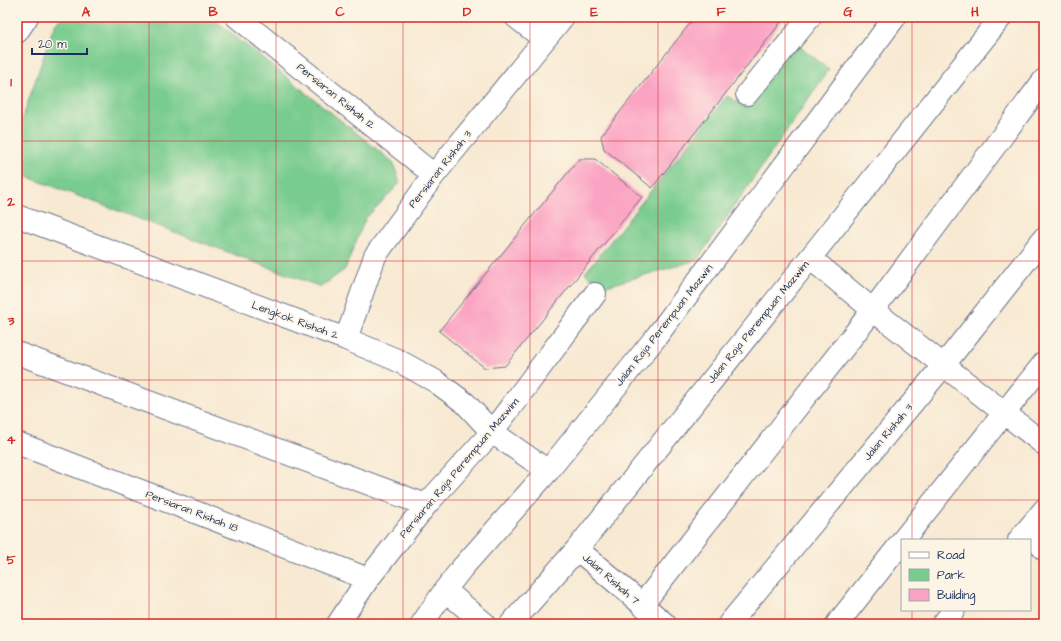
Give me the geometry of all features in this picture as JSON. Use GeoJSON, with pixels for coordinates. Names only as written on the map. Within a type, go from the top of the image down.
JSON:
{"type":"FeatureCollection","features":[{"type":"Feature","properties":{"kind":"street"},"geometry":{"type":"LineString","coordinates":[[17,32],[27,17]]}},
{"type":"Feature","properties":{"kind":"street","name":"Persiaran Rishah 12"},"geometry":{"type":"LineString","coordinates":[[237,17],[434,175]]}},
{"type":"Feature","properties":{"kind":"street"},"geometry":{"type":"LineString","coordinates":[[516,17],[544,39]]}},
{"type":"Feature","properties":{"kind":"street","name":"Persiaran Rishah 3"},"geometry":{"type":"LineString","coordinates":[[346,339],[375,256],[434,175],[563,17]]}},
{"type":"Feature","properties":{"kind":"street"},"geometry":{"type":"LineString","coordinates":[[747,94],[810,17]]}},
{"type":"Feature","properties":{"kind":"street","name":"Jalan Raja Perempuan Mazwin"},"geometry":{"type":"LineString","coordinates":[[422,624],[462,568],[548,471],[656,337],[895,17]]}},
{"type":"Feature","properties":{"kind":"street","name":"Jalan Raja Perempuan Mazwim"},"geometry":{"type":"LineString","coordinates":[[511,624],[577,549],[1001,17]]}},
{"type":"Feature","properties":{"kind":"street"},"geometry":{"type":"LineString","coordinates":[[642,605],[873,310],[1044,80]]}},
{"type":"Feature","properties":{"kind":"street","name":"Lengkok Rishah 2"},"geometry":{"type":"LineString","coordinates":[[17,216],[346,339],[397,360],[435,381],[465,403],[492,432],[548,471]]}},
{"type":"Feature","properties":{"kind":"street","name":"Jalan Rishah 3"},"geometry":{"type":"LineString","coordinates":[[729,624],[944,366],[1044,238]]}},
{"type":"Feature","properties":{"kind":"street"},"geometry":{"type":"LineString","coordinates":[[810,258],[873,310],[1044,444]]}},
{"type":"Feature","properties":{"kind":"street","name":"Persiaran Raja Perempuan Mazwim"},"geometry":{"type":"LineString","coordinates":[[338,624],[368,578],[426,505],[492,432],[595,294]]}},
{"type":"Feature","properties":{"kind":"street"},"geometry":{"type":"LineString","coordinates":[[17,353],[426,505]]}},
{"type":"Feature","properties":{"kind":"street"},"geometry":{"type":"LineString","coordinates":[[905,539],[1044,363]]}},
{"type":"Feature","properties":{"kind":"street","name":"Persiaran Rishah 18"},"geometry":{"type":"LineString","coordinates":[[17,443],[368,578]]}},
{"type":"Feature","properties":{"kind":"street"},"geometry":{"type":"LineString","coordinates":[[1023,535],[1044,510]]}},
{"type":"Feature","properties":{"kind":"street"},"geometry":{"type":"LineString","coordinates":[[1031,540],[1044,549]]}},
{"type":"Feature","properties":{"kind":"street"},"geometry":{"type":"LineString","coordinates":[[836,624],[901,543]]}},
{"type":"Feature","properties":{"kind":"street","name":"Jalan Rishah 7"},"geometry":{"type":"LineString","coordinates":[[577,549],[665,624]]}},
{"type":"Feature","properties":{"kind":"street"},"geometry":{"type":"LineString","coordinates":[[445,590],[485,624]]}},
{"type":"Feature","properties":{"kind":"street"},"geometry":{"type":"LineString","coordinates":[[943,624],[953,611]]}},
{"type":"Feature","properties":{"kind":"green space"},"geometry":{"type":"Polygon","coordinates":[[[61,17],[211,17],[393,162],[400,183],[365,219],[345,269],[321,287],[17,173],[17,134],[54,26],[61,17]]]}},
{"type":"Feature","properties":{"kind":"green space"},"geometry":{"type":"Polygon","coordinates":[[[795,43],[829,69],[697,260],[603,287],[585,273],[727,96],[747,108],[795,43]]]}},
{"type":"Feature","properties":{"kind":"building"},"geometry":{"type":"Polygon","coordinates":[[[695,17],[785,17],[652,188],[604,149],[601,136],[695,17]]]}},
{"type":"Feature","properties":{"kind":"building"},"geometry":{"type":"Polygon","coordinates":[[[579,159],[595,159],[642,197],[505,366],[485,368],[439,331],[579,159]]]}}]}
